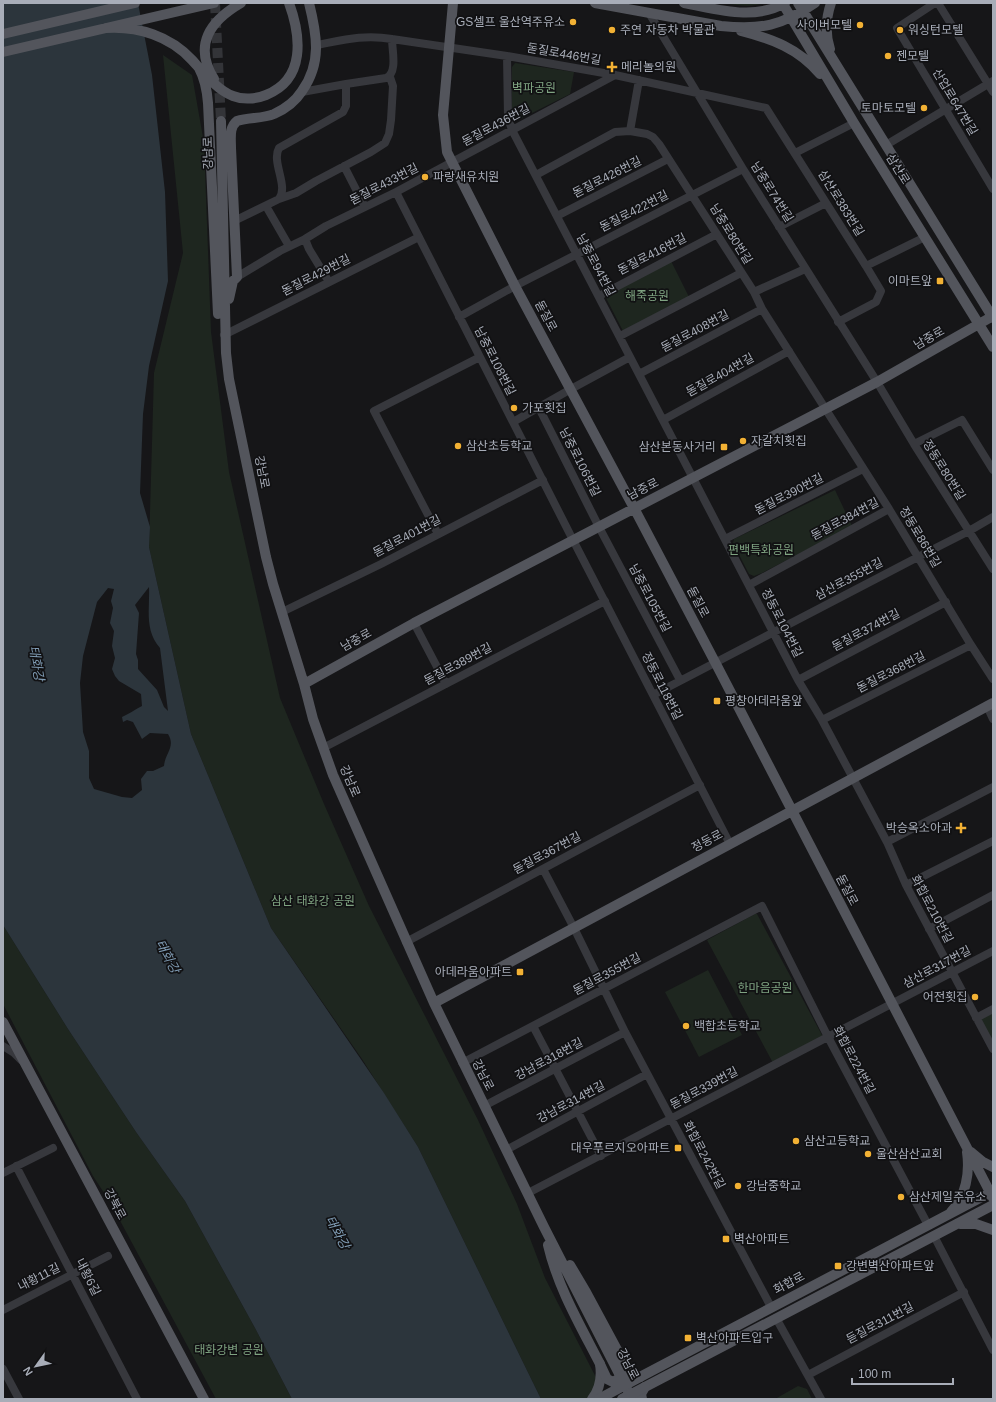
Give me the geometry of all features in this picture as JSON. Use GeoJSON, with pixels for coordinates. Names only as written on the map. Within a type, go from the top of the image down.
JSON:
{"type":"FeatureCollection","features":[{"type":"Feature","properties":{"kind":"main road"},"geometry":{"type":"LineString","coordinates":[[3,34],[135,3]]}},
{"type":"Feature","properties":{"kind":"main road"},"geometry":{"type":"LineString","coordinates":[[223,90],[216,82],[207,64],[205,45],[207,36],[218,19],[241,3]]}},
{"type":"Feature","properties":{"kind":"main road"},"geometry":{"type":"LineString","coordinates":[[106,28],[123,27],[149,33],[182,50],[199,68],[223,90],[232,96],[242,98],[262,97],[281,87],[295,66],[298,53],[298,42],[295,20],[289,3]]}},
{"type":"Feature","properties":{"kind":"main road"},"geometry":{"type":"LineString","coordinates":[[224,318],[231,287],[233,281],[237,277],[231,134],[232,126],[235,122],[240,120],[268,116],[279,112],[292,103],[310,80],[315,66],[316,45],[309,3]]}},
{"type":"Feature","properties":{"kind":"main road","name":"돋질로"},"geometry":{"type":"LineString","coordinates":[[453,3],[443,115],[447,152],[515,286],[715,662],[791,811],[992,1194]]}},
{"type":"Feature","properties":{"kind":"main road"},"geometry":{"type":"LineString","coordinates":[[595,3],[721,26],[767,38],[789,47],[813,66],[840,100]]}},
{"type":"Feature","properties":{"kind":"main road"},"geometry":{"type":"LineString","coordinates":[[684,3],[750,13],[763,11],[784,4]]}},
{"type":"Feature","properties":{"kind":"main road"},"geometry":{"type":"LineString","coordinates":[[721,26],[752,28],[766,26],[791,18],[800,7],[815,3]]}},
{"type":"Feature","properties":{"kind":"main road"},"geometry":{"type":"LineString","coordinates":[[831,3],[826,30],[829,47],[834,62]]}},
{"type":"Feature","properties":{"kind":"main road"},"geometry":{"type":"LineString","coordinates":[[3,52],[209,4]]}},
{"type":"Feature","properties":{"kind":"main road","name":"삼산로"},"geometry":{"type":"LineString","coordinates":[[784,4],[854,123],[993,347]]}},
{"type":"Feature","properties":{"kind":"main road","name":"삼산로"},"geometry":{"type":"LineString","coordinates":[[800,7],[993,317]]}},
{"type":"Feature","properties":{"kind":"main road"},"geometry":{"type":"LineString","coordinates":[[199,68],[205,83],[208,103],[218,318],[229,378]]}},
{"type":"Feature","properties":{"kind":"main road","name":"강남로"},"geometry":{"type":"LineString","coordinates":[[221,121],[224,335],[229,378],[266,557],[313,719],[333,775],[406,942],[462,1063],[632,1399]]}},
{"type":"Feature","properties":{"kind":"main road","name":"남중로"},"geometry":{"type":"LineString","coordinates":[[304,684],[414,623],[877,382],[993,317]]}},
{"type":"Feature","properties":{"kind":"main road","name":"정동로"},"geometry":{"type":"LineString","coordinates":[[434,1003],[990,705]]}},
{"type":"Feature","properties":{"kind":"main road","name":"강북로"},"geometry":{"type":"LineString","coordinates":[[3,1022],[204,1399]]}},
{"type":"Feature","properties":{"kind":"main road"},"geometry":{"type":"LineString","coordinates":[[965,1144],[976,1157],[993,1167]]}},
{"type":"Feature","properties":{"kind":"main road"},"geometry":{"type":"LineString","coordinates":[[948,1214],[960,1200],[966,1181],[968,1159],[965,1144]]}},
{"type":"Feature","properties":{"kind":"main road","name":"화합로"},"geometry":{"type":"LineString","coordinates":[[599,1399],[948,1214],[992,1194]]}},
{"type":"Feature","properties":{"kind":"main road","name":"화합로"},"geometry":{"type":"LineString","coordinates":[[622,1399],[993,1205]]}},
{"type":"Feature","properties":{"kind":"main road"},"geometry":{"type":"LineString","coordinates":[[928,1225],[936,1222],[942,1226],[941,1232],[934,1236]]}},
{"type":"Feature","properties":{"kind":"main road"},"geometry":{"type":"LineString","coordinates":[[954,1226],[976,1224],[993,1230]]}},
{"type":"Feature","properties":{"kind":"main road"},"geometry":{"type":"LineString","coordinates":[[544,1227],[586,1292],[628,1370],[632,1375],[640,1377]]}},
{"type":"Feature","properties":{"kind":"main road"},"geometry":{"type":"LineString","coordinates":[[544,1227],[550,1254],[568,1301],[608,1379],[613,1382],[626,1375],[628,1370]]}},
{"type":"Feature","properties":{"kind":"main road"},"geometry":{"type":"LineString","coordinates":[[592,1399],[600,1384],[600,1364]]}},
{"type":"Feature","properties":{"kind":"main road"},"geometry":{"type":"LineString","coordinates":[[642,1399],[642,1394],[645,1387]]}},
{"type":"Feature","properties":{"kind":"street","name":"산업로647번길"},"geometry":{"type":"LineString","coordinates":[[935,3],[897,28],[993,189]]}},
{"type":"Feature","properties":{"kind":"street"},"geometry":{"type":"LineString","coordinates":[[938,3],[990,82],[993,92]]}},
{"type":"Feature","properties":{"kind":"street","name":"남중로74번길"},"geometry":{"type":"LineString","coordinates":[[649,13],[743,169],[877,382]]}},
{"type":"Feature","properties":{"kind":"street","name":"돋질로446번길"},"geometry":{"type":"LineString","coordinates":[[316,45],[352,37],[370,36],[448,46],[506,56],[615,75],[698,93]]}},
{"type":"Feature","properties":{"kind":"street"},"geometry":{"type":"LineString","coordinates":[[302,92],[386,78],[390,76],[393,71],[392,39]]}},
{"type":"Feature","properties":{"kind":"street","name":"남중로94번길"},"geometry":{"type":"LineString","coordinates":[[506,56],[508,117],[512,130],[694,478]]}},
{"type":"Feature","properties":{"kind":"street","name":"돋질로436번길"},"geometry":{"type":"LineString","coordinates":[[452,162],[615,75]]}},
{"type":"Feature","properties":{"kind":"street"},"geometry":{"type":"LineString","coordinates":[[234,221],[279,199],[296,193],[377,148],[387,140],[391,120],[393,86],[390,76]]}},
{"type":"Feature","properties":{"kind":"street"},"geometry":{"type":"LineString","coordinates":[[536,175],[615,132],[630,131],[639,80]]}},
{"type":"Feature","properties":{"kind":"street"},"geometry":{"type":"LineString","coordinates":[[886,145],[990,82]]}},
{"type":"Feature","properties":{"kind":"street"},"geometry":{"type":"LineString","coordinates":[[279,199],[282,192],[276,156],[279,148],[343,112],[346,106],[346,84]]}},
{"type":"Feature","properties":{"kind":"street","name":"삼산로383번길"},"geometry":{"type":"LineString","coordinates":[[698,93],[766,108],[796,153],[866,266],[881,292],[876,302],[838,322]]}},
{"type":"Feature","properties":{"kind":"street"},"geometry":{"type":"LineString","coordinates":[[796,153],[854,123]]}},
{"type":"Feature","properties":{"kind":"street","name":"남중로80번길"},"geometry":{"type":"LineString","coordinates":[[630,131],[647,134],[653,137],[754,292],[762,309],[825,409]]}},
{"type":"Feature","properties":{"kind":"street","name":"돋질로426번길"},"geometry":{"type":"LineString","coordinates":[[557,216],[668,159]]}},
{"type":"Feature","properties":{"kind":"street","name":"돋질로433번길"},"geometry":{"type":"LineString","coordinates":[[237,277],[326,226],[396,192],[452,162]]}},
{"type":"Feature","properties":{"kind":"street"},"geometry":{"type":"LineString","coordinates":[[344,166],[365,207]]}},
{"type":"Feature","properties":{"kind":"street","name":"돋질로422번길"},"geometry":{"type":"LineString","coordinates":[[459,317],[515,286],[743,169]]}},
{"type":"Feature","properties":{"kind":"street","name":"남중로108번길"},"geometry":{"type":"LineString","coordinates":[[396,192],[573,540]]}},
{"type":"Feature","properties":{"kind":"street"},"geometry":{"type":"LineString","coordinates":[[779,227],[826,203]]}},
{"type":"Feature","properties":{"kind":"street"},"geometry":{"type":"LineString","coordinates":[[266,206],[289,246]]}},
{"type":"Feature","properties":{"kind":"street","name":"돋질로416번길"},"geometry":{"type":"LineString","coordinates":[[598,296],[717,234]]}},
{"type":"Feature","properties":{"kind":"street","name":"돋질로429번길"},"geometry":{"type":"LineString","coordinates":[[224,335],[419,237]]}},
{"type":"Feature","properties":{"kind":"street"},"geometry":{"type":"LineString","coordinates":[[866,266],[926,237]]}},
{"type":"Feature","properties":{"kind":"street"},"geometry":{"type":"LineString","coordinates":[[305,239],[309,249],[329,282]]}},
{"type":"Feature","properties":{"kind":"street"},"geometry":{"type":"LineString","coordinates":[[754,292],[805,269]]}},
{"type":"Feature","properties":{"kind":"street"},"geometry":{"type":"LineString","coordinates":[[620,336],[741,273]]}},
{"type":"Feature","properties":{"kind":"street","name":"돋질로408번길"},"geometry":{"type":"LineString","coordinates":[[639,374],[762,309]]}},
{"type":"Feature","properties":{"kind":"street","name":"돋질로404번길"},"geometry":{"type":"LineString","coordinates":[[663,420],[789,350]]}},
{"type":"Feature","properties":{"kind":"street"},"geometry":{"type":"LineString","coordinates":[[438,534],[374,410],[480,357]]}},
{"type":"Feature","properties":{"kind":"street"},"geometry":{"type":"LineString","coordinates":[[513,422],[630,357]]}},
{"type":"Feature","properties":{"kind":"street","name":"정동로80번길"},"geometry":{"type":"LineString","coordinates":[[877,382],[914,444],[993,569]]}},
{"type":"Feature","properties":{"kind":"street","name":"남중로106번길"},"geometry":{"type":"LineString","coordinates":[[539,408],[599,527]]}},
{"type":"Feature","properties":{"kind":"street","name":"정동로86번길"},"geometry":{"type":"LineString","coordinates":[[825,409],[889,509],[993,679]]}},
{"type":"Feature","properties":{"kind":"street"},"geometry":{"type":"LineString","coordinates":[[914,444],[962,420],[993,470]]}},
{"type":"Feature","properties":{"kind":"street","name":"돋질로390번길"},"geometry":{"type":"LineString","coordinates":[[725,539],[863,469]]}},
{"type":"Feature","properties":{"kind":"street","name":"정동로104번길"},"geometry":{"type":"LineString","coordinates":[[694,478],[798,680],[822,720],[853,778]]}},
{"type":"Feature","properties":{"kind":"street","name":"돋질로401번길"},"geometry":{"type":"LineString","coordinates":[[282,612],[381,564],[543,480]]}},
{"type":"Feature","properties":{"kind":"street","name":"돋질로384번길"},"geometry":{"type":"LineString","coordinates":[[749,585],[889,509]]}},
{"type":"Feature","properties":{"kind":"street","name":"삼산로355번길"},"geometry":{"type":"LineString","coordinates":[[653,695],[969,531],[993,517]]}},
{"type":"Feature","properties":{"kind":"street","name":"남중로105번길"},"geometry":{"type":"LineString","coordinates":[[599,527],[680,680]]}},
{"type":"Feature","properties":{"kind":"street","name":"정동로118번길"},"geometry":{"type":"LineString","coordinates":[[573,540],[730,844]]}},
{"type":"Feature","properties":{"kind":"street","name":"돋질로389번길"},"geometry":{"type":"LineString","coordinates":[[323,748],[605,601]]}},
{"type":"Feature","properties":{"kind":"street","name":"돋질로374번길"},"geometry":{"type":"LineString","coordinates":[[798,680],[946,602]]}},
{"type":"Feature","properties":{"kind":"street"},"geometry":{"type":"LineString","coordinates":[[414,623],[446,684]]}},
{"type":"Feature","properties":{"kind":"street","name":"돋질로368번길"},"geometry":{"type":"LineString","coordinates":[[822,720],[971,645]]}},
{"type":"Feature","properties":{"kind":"street"},"geometry":{"type":"LineString","coordinates":[[990,705],[993,719]]}},
{"type":"Feature","properties":{"kind":"street","name":"화합로210번길"},"geometry":{"type":"LineString","coordinates":[[853,778],[906,885],[993,1049]]}},
{"type":"Feature","properties":{"kind":"street","name":"돋질로367번길"},"geometry":{"type":"LineString","coordinates":[[406,942],[700,785]]}},
{"type":"Feature","properties":{"kind":"street"},"geometry":{"type":"LineString","coordinates":[[886,842],[993,787]]}},
{"type":"Feature","properties":{"kind":"street"},"geometry":{"type":"LineString","coordinates":[[906,885],[993,841]]}},
{"type":"Feature","properties":{"kind":"street","name":"화합로242번길"},"geometry":{"type":"LineString","coordinates":[[543,869],[625,1032],[771,1307]]}},
{"type":"Feature","properties":{"kind":"street"},"geometry":{"type":"LineString","coordinates":[[929,929],[993,895]]}},
{"type":"Feature","properties":{"kind":"street","name":"돋질로355번길"},"geometry":{"type":"LineString","coordinates":[[462,1063],[762,906]]}},
{"type":"Feature","properties":{"kind":"street","name":"화합로224번길"},"geometry":{"type":"LineString","coordinates":[[762,906],[828,1037],[928,1225]]}},
{"type":"Feature","properties":{"kind":"street","name":"삼산로317번길"},"geometry":{"type":"LineString","coordinates":[[892,1004],[993,951]]}},
{"type":"Feature","properties":{"kind":"street","name":"돋질로339번길"},"geometry":{"type":"LineString","coordinates":[[528,1194],[892,1004]]}},
{"type":"Feature","properties":{"kind":"street"},"geometry":{"type":"LineString","coordinates":[[976,1018],[993,1009]]}},
{"type":"Feature","properties":{"kind":"street"},"geometry":{"type":"LineString","coordinates":[[533,1026],[601,1156]]}},
{"type":"Feature","properties":{"kind":"street","name":"강남로318번길"},"geometry":{"type":"LineString","coordinates":[[484,1106],[625,1032]]}},
{"type":"Feature","properties":{"kind":"street"},"geometry":{"type":"LineString","coordinates":[[3,1046],[14,1053],[28,1069]]}},
{"type":"Feature","properties":{"kind":"street","name":"강남로314번길"},"geometry":{"type":"LineString","coordinates":[[506,1150],[647,1074]]}},
{"type":"Feature","properties":{"kind":"street"},"geometry":{"type":"LineString","coordinates":[[3,1173],[53,1148]]}},
{"type":"Feature","properties":{"kind":"street","name":"내황6길"},"geometry":{"type":"LineString","coordinates":[[16,1166],[137,1399]]}},
{"type":"Feature","properties":{"kind":"street"},"geometry":{"type":"LineString","coordinates":[[934,1236],[993,1350]]}},
{"type":"Feature","properties":{"kind":"street","name":"내황11길"},"geometry":{"type":"LineString","coordinates":[[3,1310],[108,1256]]}},
{"type":"Feature","properties":{"kind":"street","name":"돋질로311번길"},"geometry":{"type":"LineString","coordinates":[[808,1375],[964,1292]]}},
{"type":"Feature","properties":{"kind":"street"},"geometry":{"type":"LineString","coordinates":[[776,1318],[821,1399]]}},
{"type":"Feature","properties":{"kind":"street"},"geometry":{"type":"LineString","coordinates":[[3,1369],[19,1399]]}},
{"type":"Feature","properties":{"kind":"green space"},"geometry":{"type":"Polygon","coordinates":[[[723,3],[764,3],[749,6],[723,3]]]}},
{"type":"Feature","properties":{"kind":"green space","name":"삼산 태화강 공원"},"geometry":{"type":"Polygon","coordinates":[[[163,55],[192,75],[204,143],[211,332],[229,472],[280,698],[324,804],[369,906],[478,1120],[517,1204],[545,1278],[607,1399],[541,1399],[418,1147],[362,1059],[271,928],[191,734],[149,547],[154,373],[183,253],[163,55]]]}},
{"type":"Feature","properties":{"kind":"green space","name":"벽파공원"},"geometry":{"type":"Polygon","coordinates":[[[515,63],[574,72],[570,94],[518,120],[512,118],[512,67],[515,63]]]}},
{"type":"Feature","properties":{"kind":"green space","name":"해죽공원"},"geometry":{"type":"Polygon","coordinates":[[[671,261],[689,297],[623,331],[605,296],[671,261]]]}},
{"type":"Feature","properties":{"kind":"green space","name":"편백특화공원"},"geometry":{"type":"Polygon","coordinates":[[[835,490],[852,526],[762,573],[754,576],[749,574],[733,543],[734,539],[835,490]]]}},
{"type":"Feature","properties":{"kind":"green space","name":"한마음공원"},"geometry":{"type":"Polygon","coordinates":[[[757,914],[823,1037],[773,1063],[707,940],[757,914]]]}},
{"type":"Feature","properties":{"kind":"green space","name":"태화강변 공원"},"geometry":{"type":"Polygon","coordinates":[[[3,925],[68,1029],[136,1132],[185,1201],[255,1328],[292,1399],[216,1399],[110,1202],[93,1176],[3,1004],[3,925]]]}},
{"type":"Feature","properties":{"kind":"green space"},"geometry":{"type":"Polygon","coordinates":[[[708,970],[742,1035],[699,1057],[665,992],[708,970]]]}},
{"type":"Feature","properties":{"kind":"green space"},"geometry":{"type":"Polygon","coordinates":[[[993,1009],[993,1049],[976,1018],[993,1009]]]}},
{"type":"Feature","properties":{"kind":"green space"},"geometry":{"type":"Polygon","coordinates":[[[798,1386],[807,1389],[812,1399],[775,1399],[798,1386]]]}},
{"type":"Feature","properties":{"kind":"water","name":"태화강"},"geometry":{"type":"Polygon","coordinates":[[[3,3],[138,3],[152,75],[165,192],[168,281],[149,366],[143,414],[140,493],[150,527],[149,547],[191,734],[271,928],[384,1093],[418,1147],[541,1399],[292,1399],[255,1328],[185,1201],[136,1132],[68,1029],[3,925],[3,3]],[[149,587],[135,605],[139,613],[136,654],[138,669],[157,690],[164,707],[168,711],[160,648],[155,641],[150,626],[149,587]],[[108,588],[97,602],[83,656],[80,683],[83,732],[89,751],[89,778],[94,789],[122,797],[132,798],[142,790],[141,779],[147,771],[153,771],[164,766],[171,743],[168,734],[150,733],[142,739],[133,722],[127,720],[123,722],[122,717],[142,706],[141,694],[119,681],[112,669],[115,658],[112,646],[114,631],[110,623],[113,608],[111,601],[114,589],[108,588]]]}},
{"type":"Feature","properties":{"kind":"tunnel"},"geometry":{"type":"LineString","coordinates":[[215,3],[221,121]]}},
{"type":"Feature","properties":{"kind":"place","name":"GS셀프 울산역주유소"},"geometry":{"type":"Point","coordinates":[573,22]}},
{"type":"Feature","properties":{"kind":"place","name":"사이버모텔"},"geometry":{"type":"Point","coordinates":[860,25]}},
{"type":"Feature","properties":{"kind":"place","name":"주연 자동차 박물관"},"geometry":{"type":"Point","coordinates":[612,30]}},
{"type":"Feature","properties":{"kind":"place","name":"워싱턴모텔"},"geometry":{"type":"Point","coordinates":[900,30]}},
{"type":"Feature","properties":{"kind":"place","name":"젠모텔"},"geometry":{"type":"Point","coordinates":[888,56]}},
{"type":"Feature","properties":{"kind":"place","name":"메리놀의원"},"geometry":{"type":"Point","coordinates":[612,67]}},
{"type":"Feature","properties":{"kind":"place","name":"토마토모텔"},"geometry":{"type":"Point","coordinates":[924,108]}},
{"type":"Feature","properties":{"kind":"place","name":"파랑새유치원"},"geometry":{"type":"Point","coordinates":[425,177]}},
{"type":"Feature","properties":{"kind":"place","name":"이마트앞"},"geometry":{"type":"Point","coordinates":[940,281]}},
{"type":"Feature","properties":{"kind":"place","name":"가포횟집"},"geometry":{"type":"Point","coordinates":[514,408]}},
{"type":"Feature","properties":{"kind":"place","name":"자갈치횟집"},"geometry":{"type":"Point","coordinates":[743,441]}},
{"type":"Feature","properties":{"kind":"place","name":"삼산초등학교"},"geometry":{"type":"Point","coordinates":[458,446]}},
{"type":"Feature","properties":{"kind":"place","name":"삼산본동사거리"},"geometry":{"type":"Point","coordinates":[724,447]}},
{"type":"Feature","properties":{"kind":"place","name":"평창아데라움앞"},"geometry":{"type":"Point","coordinates":[717,701]}},
{"type":"Feature","properties":{"kind":"place","name":"박승옥소아과"},"geometry":{"type":"Point","coordinates":[961,828]}},
{"type":"Feature","properties":{"kind":"place","name":"아데라움아파트"},"geometry":{"type":"Point","coordinates":[520,972]}},
{"type":"Feature","properties":{"kind":"place","name":"어전횟집"},"geometry":{"type":"Point","coordinates":[975,997]}},
{"type":"Feature","properties":{"kind":"place","name":"백합초등학교"},"geometry":{"type":"Point","coordinates":[686,1026]}},
{"type":"Feature","properties":{"kind":"place","name":"삼산고등학교"},"geometry":{"type":"Point","coordinates":[796,1141]}},
{"type":"Feature","properties":{"kind":"place","name":"대우푸르지오아파트"},"geometry":{"type":"Point","coordinates":[678,1148]}},
{"type":"Feature","properties":{"kind":"place","name":"울산삼산교회"},"geometry":{"type":"Point","coordinates":[868,1154]}},
{"type":"Feature","properties":{"kind":"place","name":"강남중학교"},"geometry":{"type":"Point","coordinates":[738,1186]}},
{"type":"Feature","properties":{"kind":"place","name":"삼산제일주유소"},"geometry":{"type":"Point","coordinates":[901,1197]}},
{"type":"Feature","properties":{"kind":"place","name":"벽산아파트"},"geometry":{"type":"Point","coordinates":[726,1239]}},
{"type":"Feature","properties":{"kind":"place","name":"강변벽산아파트앞"},"geometry":{"type":"Point","coordinates":[838,1266]}},
{"type":"Feature","properties":{"kind":"place","name":"벽산아파트입구"},"geometry":{"type":"Point","coordinates":[688,1338]}}]}
